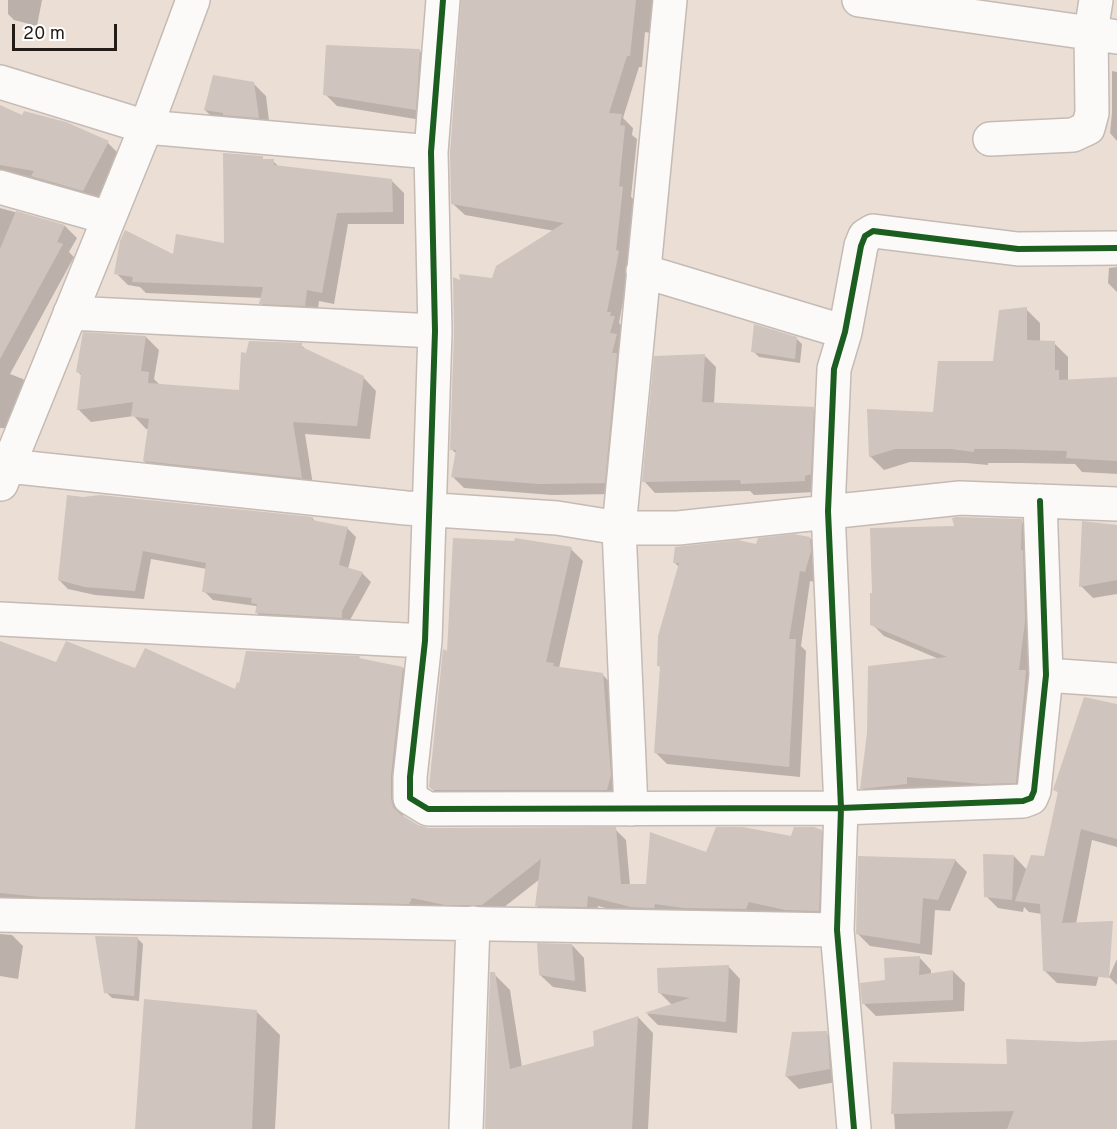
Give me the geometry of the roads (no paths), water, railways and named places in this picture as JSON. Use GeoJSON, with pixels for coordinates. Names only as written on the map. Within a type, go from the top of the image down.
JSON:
{"type":"FeatureCollection","features":[{"type":"Feature","properties":{"kind":"street"},"geometry":{"type":"LineString","coordinates":[[193,0],[146,127],[3,472],[557,518],[619,528],[678,528],[960,498],[1117,504]]}},
{"type":"Feature","properties":{"kind":"street"},"geometry":{"type":"LineString","coordinates":[[443,0],[431,152],[435,331],[425,641],[410,777],[410,798],[428,809],[841,808],[1023,801],[1031,798],[1034,791],[1046,675],[1040,501]]}},
{"type":"Feature","properties":{"kind":"street"},"geometry":{"type":"LineString","coordinates":[[631,809],[619,528],[670,0]]}},
{"type":"Feature","properties":{"kind":"street"},"geometry":{"type":"LineString","coordinates":[[859,0],[1104,34]]}},
{"type":"Feature","properties":{"kind":"street"},"geometry":{"type":"LineString","coordinates":[[990,139],[1073,135],[1088,128],[1104,34],[1096,0]]}},
{"type":"Feature","properties":{"kind":"street"},"geometry":{"type":"LineString","coordinates":[[0,82],[146,127],[431,152]]}},
{"type":"Feature","properties":{"kind":"street"},"geometry":{"type":"LineString","coordinates":[[0,187],[109,218]]}},
{"type":"Feature","properties":{"kind":"street"},"geometry":{"type":"LineString","coordinates":[[854,1129],[837,930],[841,808],[828,511],[834,369],[845,332],[861,246],[866,236],[873,231],[1018,249],[1117,248]]}},
{"type":"Feature","properties":{"kind":"street"},"geometry":{"type":"LineString","coordinates":[[644,271],[845,332]]}},
{"type":"Feature","properties":{"kind":"street"},"geometry":{"type":"LineString","coordinates":[[70,313],[435,331]]}},
{"type":"Feature","properties":{"kind":"street"},"geometry":{"type":"LineString","coordinates":[[0,619],[425,641]]}},
{"type":"Feature","properties":{"kind":"street"},"geometry":{"type":"LineString","coordinates":[[1046,675],[1117,680]]}},
{"type":"Feature","properties":{"kind":"street"},"geometry":{"type":"LineString","coordinates":[[0,915],[260,922],[473,923],[837,930]]}},
{"type":"Feature","properties":{"kind":"street"},"geometry":{"type":"LineString","coordinates":[[466,1129],[473,923]]}}]}
